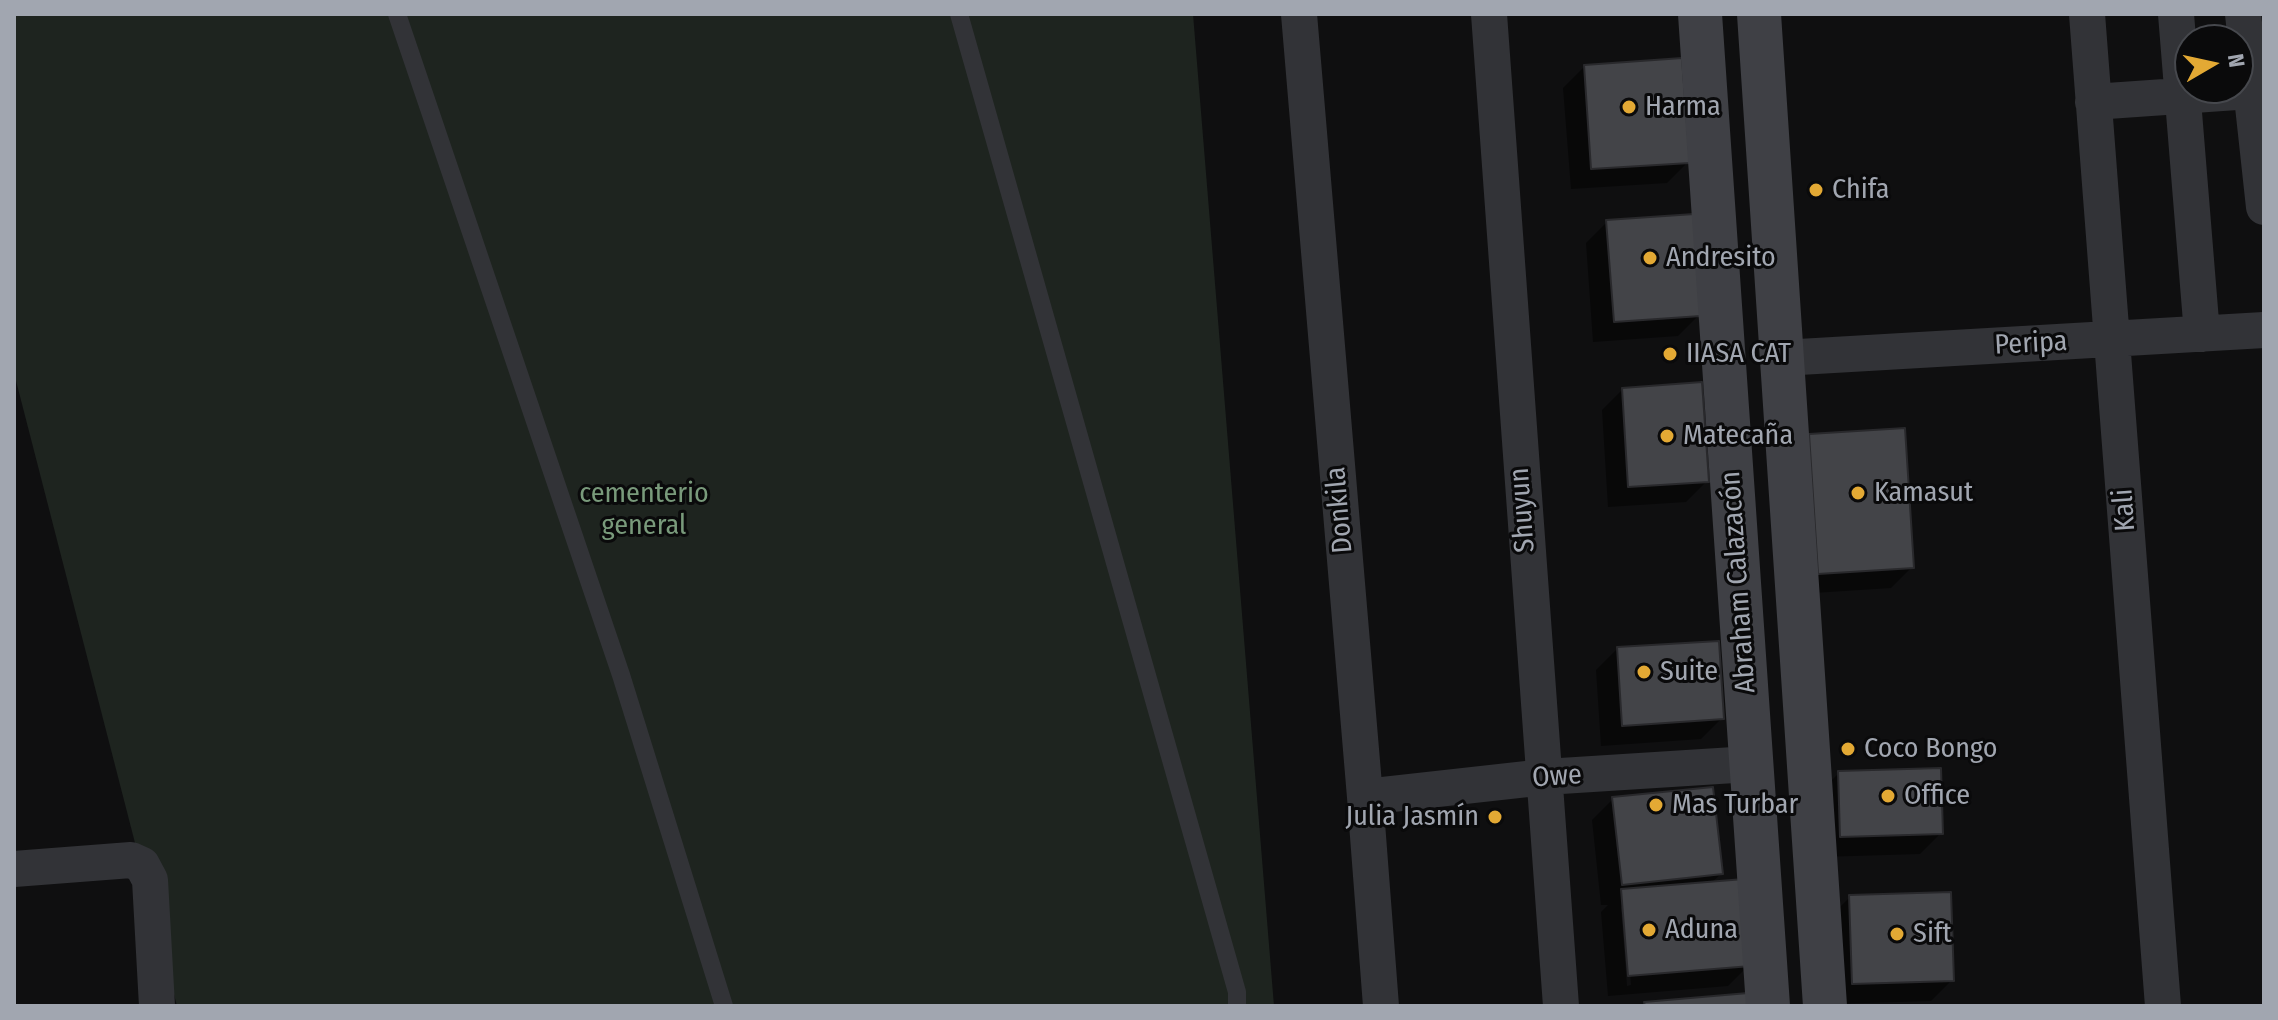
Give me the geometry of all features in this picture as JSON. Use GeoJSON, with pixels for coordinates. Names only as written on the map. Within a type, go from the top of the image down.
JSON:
{"type":"FeatureCollection","features":[{"type":"Feature","properties":{"kind":"main road","name":"Abraham Calazacón"},"geometry":{"type":"LineString","coordinates":[[1700,14],[1768,1006]]}},
{"type":"Feature","properties":{"kind":"main road","name":"Abraham Calazacón"},"geometry":{"type":"LineString","coordinates":[[1759,14],[1825,1006]]}},
{"type":"Feature","properties":{"kind":"street","name":"Donkila"},"geometry":{"type":"LineString","coordinates":[[1299,14],[1381,1006]]}},
{"type":"Feature","properties":{"kind":"street","name":"Shuyun"},"geometry":{"type":"LineString","coordinates":[[1489,14],[1561,1006]]}},
{"type":"Feature","properties":{"kind":"street","name":"Kali"},"geometry":{"type":"LineString","coordinates":[[2087,14],[2163,1006]]}},
{"type":"Feature","properties":{"kind":"street"},"geometry":{"type":"LineString","coordinates":[[2093,102],[2174,95]]}},
{"type":"Feature","properties":{"kind":"street"},"geometry":{"type":"LineString","coordinates":[[2184,104],[2202,334]]}},
{"type":"Feature","properties":{"kind":"street"},"geometry":{"type":"LineString","coordinates":[[2252,104],[2264,207]]}},
{"type":"Feature","properties":{"kind":"street","name":"Peripa"},"geometry":{"type":"LineString","coordinates":[[1799,357],[2264,330]]}},
{"type":"Feature","properties":{"kind":"street","name":"Owe"},"geometry":{"type":"LineString","coordinates":[[1365,797],[1545,777],[1750,764]]}},
{"type":"Feature","properties":{"kind":"street"},"geometry":{"type":"LineString","coordinates":[[14,869],[131,860],[142,865],[150,880],[157,1006]]}},
{"type":"Feature","properties":{"kind":"lane"},"geometry":{"type":"LineString","coordinates":[[397,14],[621,675],[724,1006]]}},
{"type":"Feature","properties":{"kind":"lane"},"geometry":{"type":"LineString","coordinates":[[959,14],[1237,992],[1237,1006]]}},
{"type":"Feature","properties":{"kind":"green space","name":"cementerio general"},"geometry":{"type":"Polygon","coordinates":[[[14,14],[1193,14],[1274,1006],[177,1006],[14,373],[14,14]]]}},
{"type":"Feature","properties":{"kind":"building"},"geometry":{"type":"Polygon","coordinates":[[[1682,58],[1690,163],[1591,169],[1584,65],[1682,58]]]}},
{"type":"Feature","properties":{"kind":"building"},"geometry":{"type":"Polygon","coordinates":[[[1694,214],[1701,316],[1614,322],[1606,220],[1694,214]]]}},
{"type":"Feature","properties":{"kind":"building"},"geometry":{"type":"Polygon","coordinates":[[[1702,382],[1709,482],[1628,487],[1622,388],[1702,382]]]}},
{"type":"Feature","properties":{"kind":"building"},"geometry":{"type":"Polygon","coordinates":[[[1905,428],[1914,568],[1818,574],[1809,434],[1905,428]]]}},
{"type":"Feature","properties":{"kind":"building"},"geometry":{"type":"Polygon","coordinates":[[[1719,641],[1724,719],[1622,726],[1617,647],[1719,641]]]}},
{"type":"Feature","properties":{"kind":"building"},"geometry":{"type":"Polygon","coordinates":[[[1941,768],[1943,834],[1840,837],[1838,771],[1941,768]]]}},
{"type":"Feature","properties":{"kind":"building"},"geometry":{"type":"Polygon","coordinates":[[[1713,787],[1723,874],[1622,885],[1612,797],[1713,787]]]}},
{"type":"Feature","properties":{"kind":"building"},"geometry":{"type":"Polygon","coordinates":[[[1744,879],[1751,966],[1628,976],[1621,889],[1744,879]]]}},
{"type":"Feature","properties":{"kind":"building"},"geometry":{"type":"Polygon","coordinates":[[[1951,892],[1954,981],[1852,984],[1849,895],[1951,892]]]}},
{"type":"Feature","properties":{"kind":"building"},"geometry":{"type":"Polygon","coordinates":[[[1748,993],[1749,1006],[1645,1006],[1644,1002],[1748,993]]]}},
{"type":"Feature","properties":{"kind":"place","name":"Harma"},"geometry":{"type":"Point","coordinates":[1629,107]}},
{"type":"Feature","properties":{"kind":"place","name":"Chifa"},"geometry":{"type":"Point","coordinates":[1816,190]}},
{"type":"Feature","properties":{"kind":"place","name":"Andresito"},"geometry":{"type":"Point","coordinates":[1650,258]}},
{"type":"Feature","properties":{"kind":"place","name":"IIASA CAT"},"geometry":{"type":"Point","coordinates":[1670,354]}},
{"type":"Feature","properties":{"kind":"place","name":"Matecaña"},"geometry":{"type":"Point","coordinates":[1667,436]}},
{"type":"Feature","properties":{"kind":"place","name":"Kamasut"},"geometry":{"type":"Point","coordinates":[1858,493]}},
{"type":"Feature","properties":{"kind":"place","name":"Suite"},"geometry":{"type":"Point","coordinates":[1644,672]}},
{"type":"Feature","properties":{"kind":"place","name":"Coco Bongo"},"geometry":{"type":"Point","coordinates":[1848,749]}},
{"type":"Feature","properties":{"kind":"place","name":"Office"},"geometry":{"type":"Point","coordinates":[1888,796]}},
{"type":"Feature","properties":{"kind":"place","name":"Mas Turbar"},"geometry":{"type":"Point","coordinates":[1656,805]}},
{"type":"Feature","properties":{"kind":"place","name":"Julia Jasmín"},"geometry":{"type":"Point","coordinates":[1495,817]}},
{"type":"Feature","properties":{"kind":"place","name":"Aduna"},"geometry":{"type":"Point","coordinates":[1649,930]}},
{"type":"Feature","properties":{"kind":"place","name":"Sift"},"geometry":{"type":"Point","coordinates":[1897,934]}}]}
